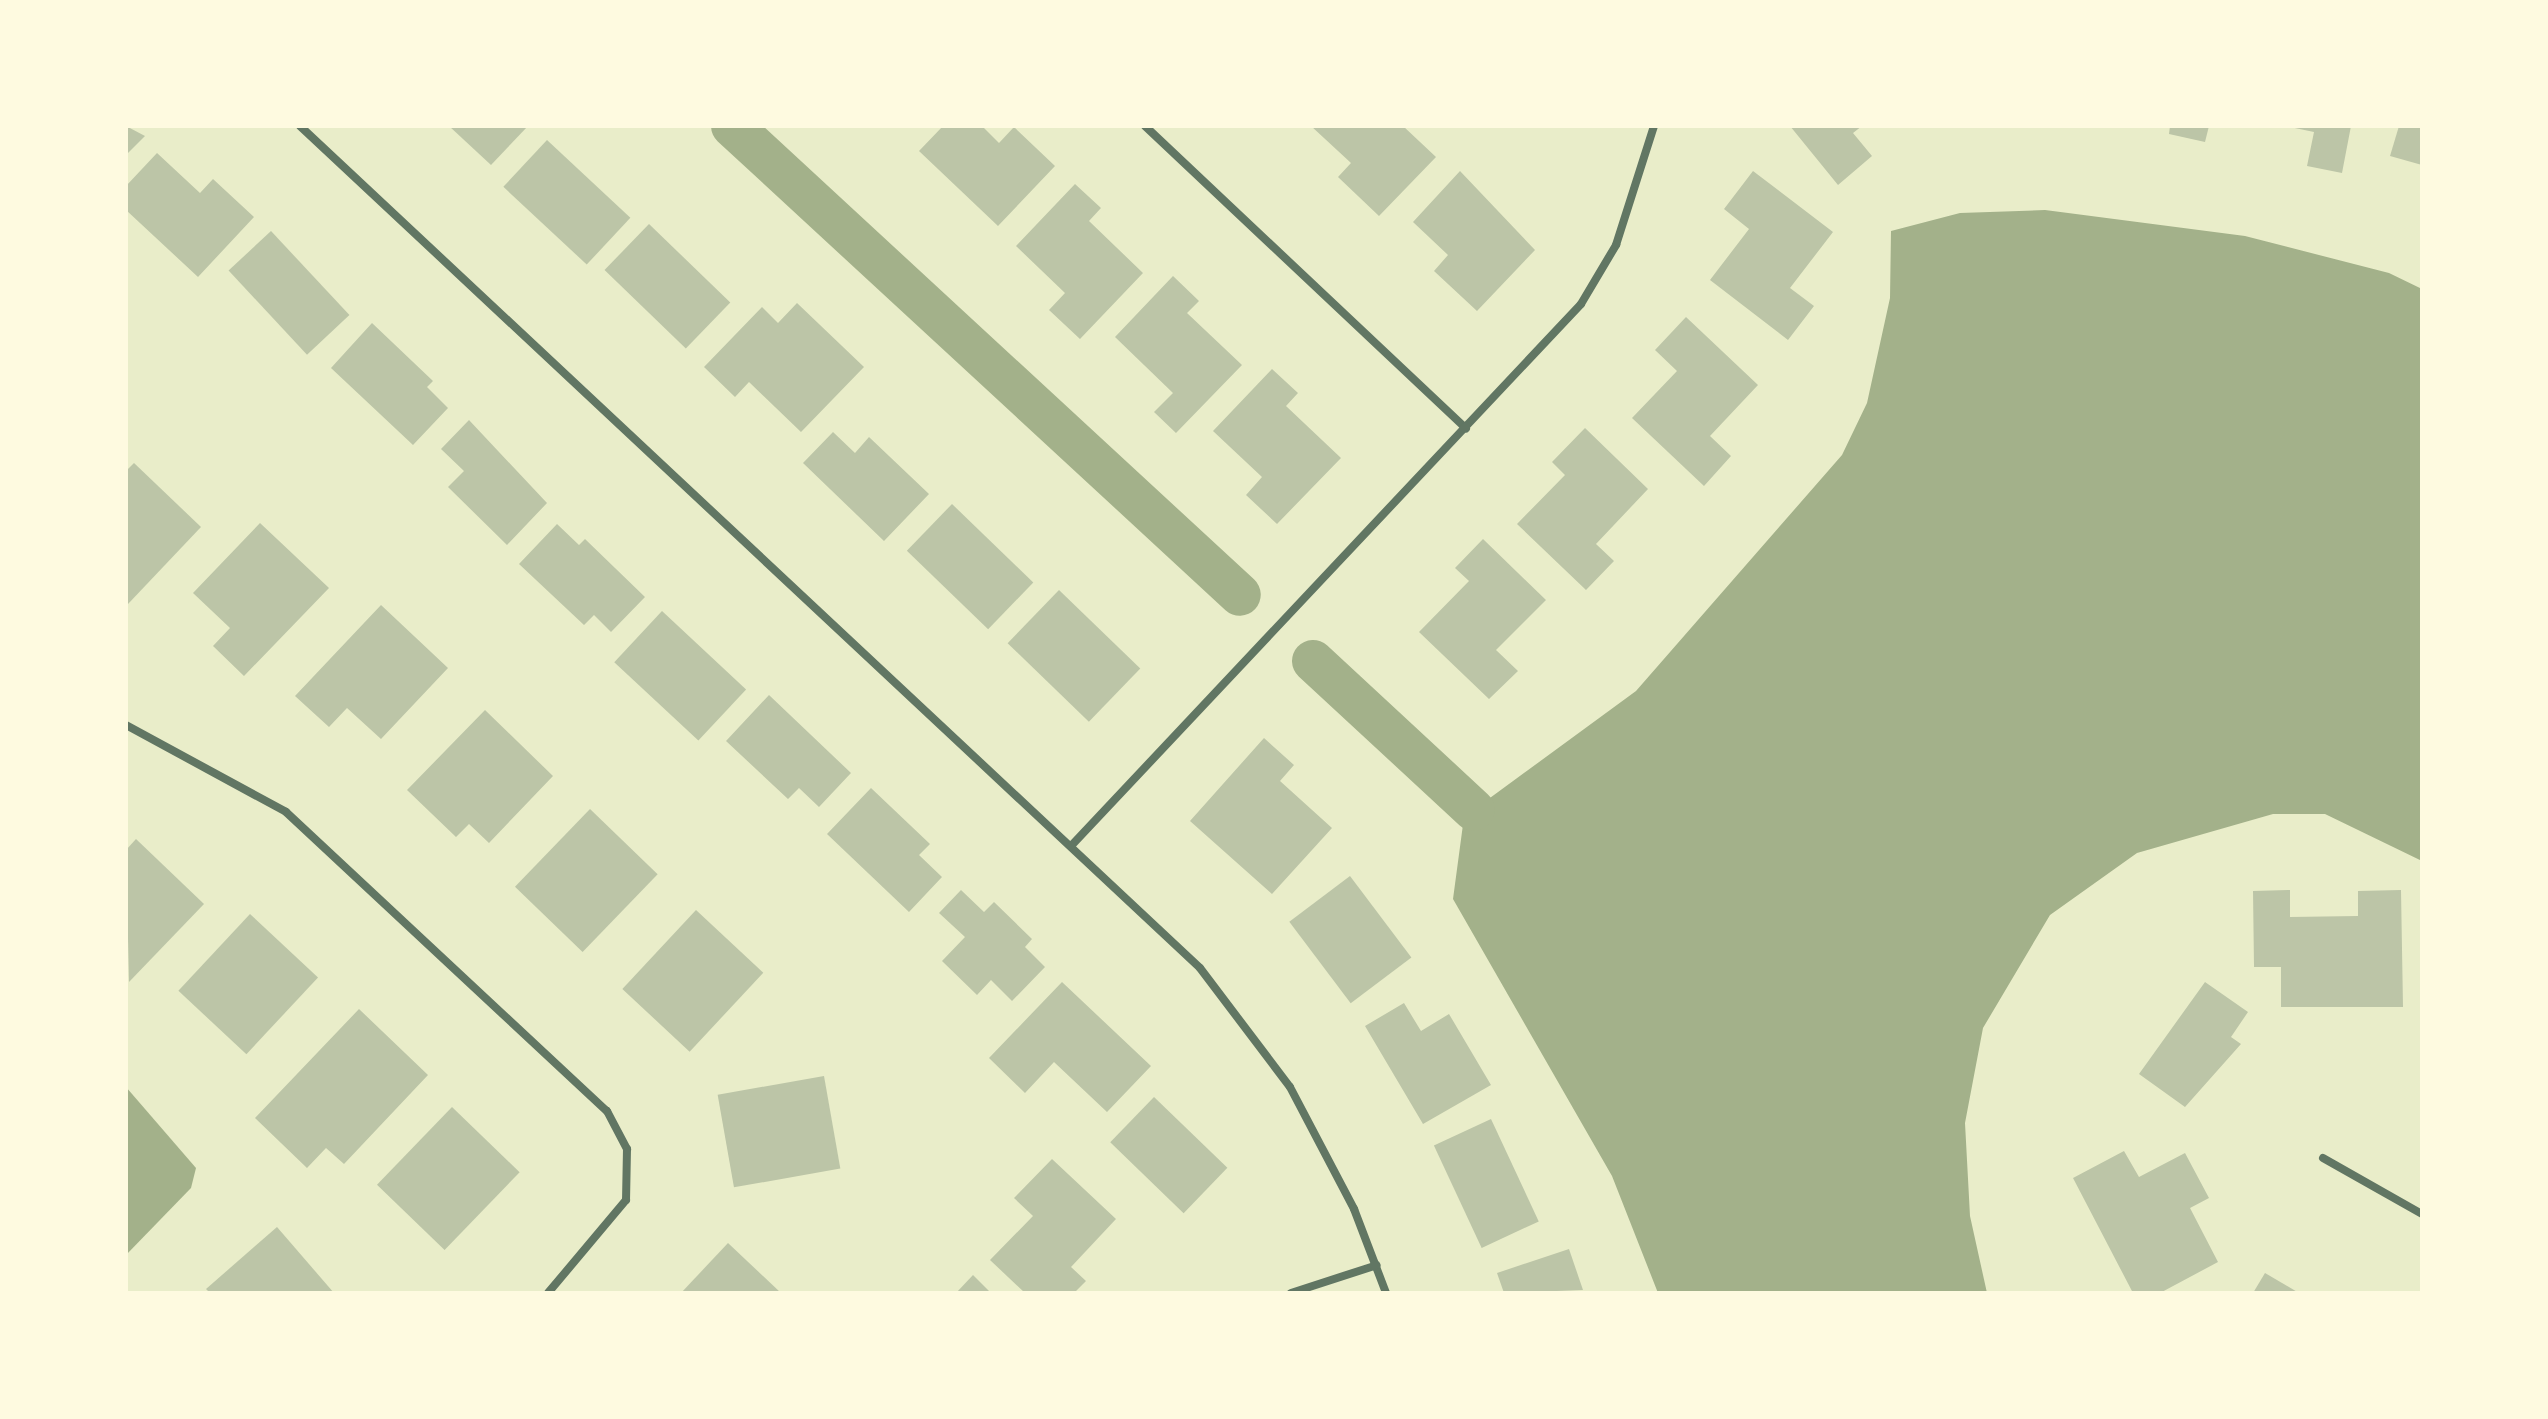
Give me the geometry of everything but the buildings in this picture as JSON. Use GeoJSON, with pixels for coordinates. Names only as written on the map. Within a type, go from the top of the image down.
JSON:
{"type":"FeatureCollection","features":[{"type":"Feature","properties":{"kind":"street"},"geometry":{"type":"LineString","coordinates":[[300,126],[1200,968],[1265,1049],[1323,1145],[1377,1265],[1386,1293]]}},
{"type":"Feature","properties":{"kind":"street"},"geometry":{"type":"LineString","coordinates":[[1145,126],[1466,428]]}},
{"type":"Feature","properties":{"kind":"street"},"geometry":{"type":"LineString","coordinates":[[1071,846],[1466,428],[1602,277],[1654,126]]}},
{"type":"Feature","properties":{"kind":"street"},"geometry":{"type":"LineString","coordinates":[[126,725],[243,785],[332,850],[588,1091],[616,1125],[630,1165],[621,1211],[548,1293]]}},
{"type":"Feature","properties":{"kind":"street"},"geometry":{"type":"LineString","coordinates":[[2323,1158],[2422,1214]]}},
{"type":"Feature","properties":{"kind":"street"},"geometry":{"type":"LineString","coordinates":[[1291,1293],[1377,1265]]}},
{"type":"Feature","properties":{"kind":"shaded area"},"geometry":{"type":"Polygon","coordinates":[[[2045,210],[2245,236],[2389,273],[2422,289],[2422,861],[2325,814],[2273,814],[2137,853],[2050,915],[1983,1028],[1965,1123],[1970,1216],[1987,1293],[1658,1293],[1612,1176],[1453,899],[1464,817],[1636,691],[1842,455],[1867,403],[1890,298],[1891,231],[1960,213],[2045,210]]]}},
{"type":"Feature","properties":{"kind":"shaded area"},"geometry":{"type":"Polygon","coordinates":[[[126,1087],[196,1168],[191,1188],[126,1255],[126,1087]]]}},
{"type":"Feature","properties":{"kind":"waterway"},"geometry":{"type":"LineString","coordinates":[[732,126],[1240,595]]}},
{"type":"Feature","properties":{"kind":"waterway"},"geometry":{"type":"LineString","coordinates":[[1313,661],[1474,810]]}}]}
